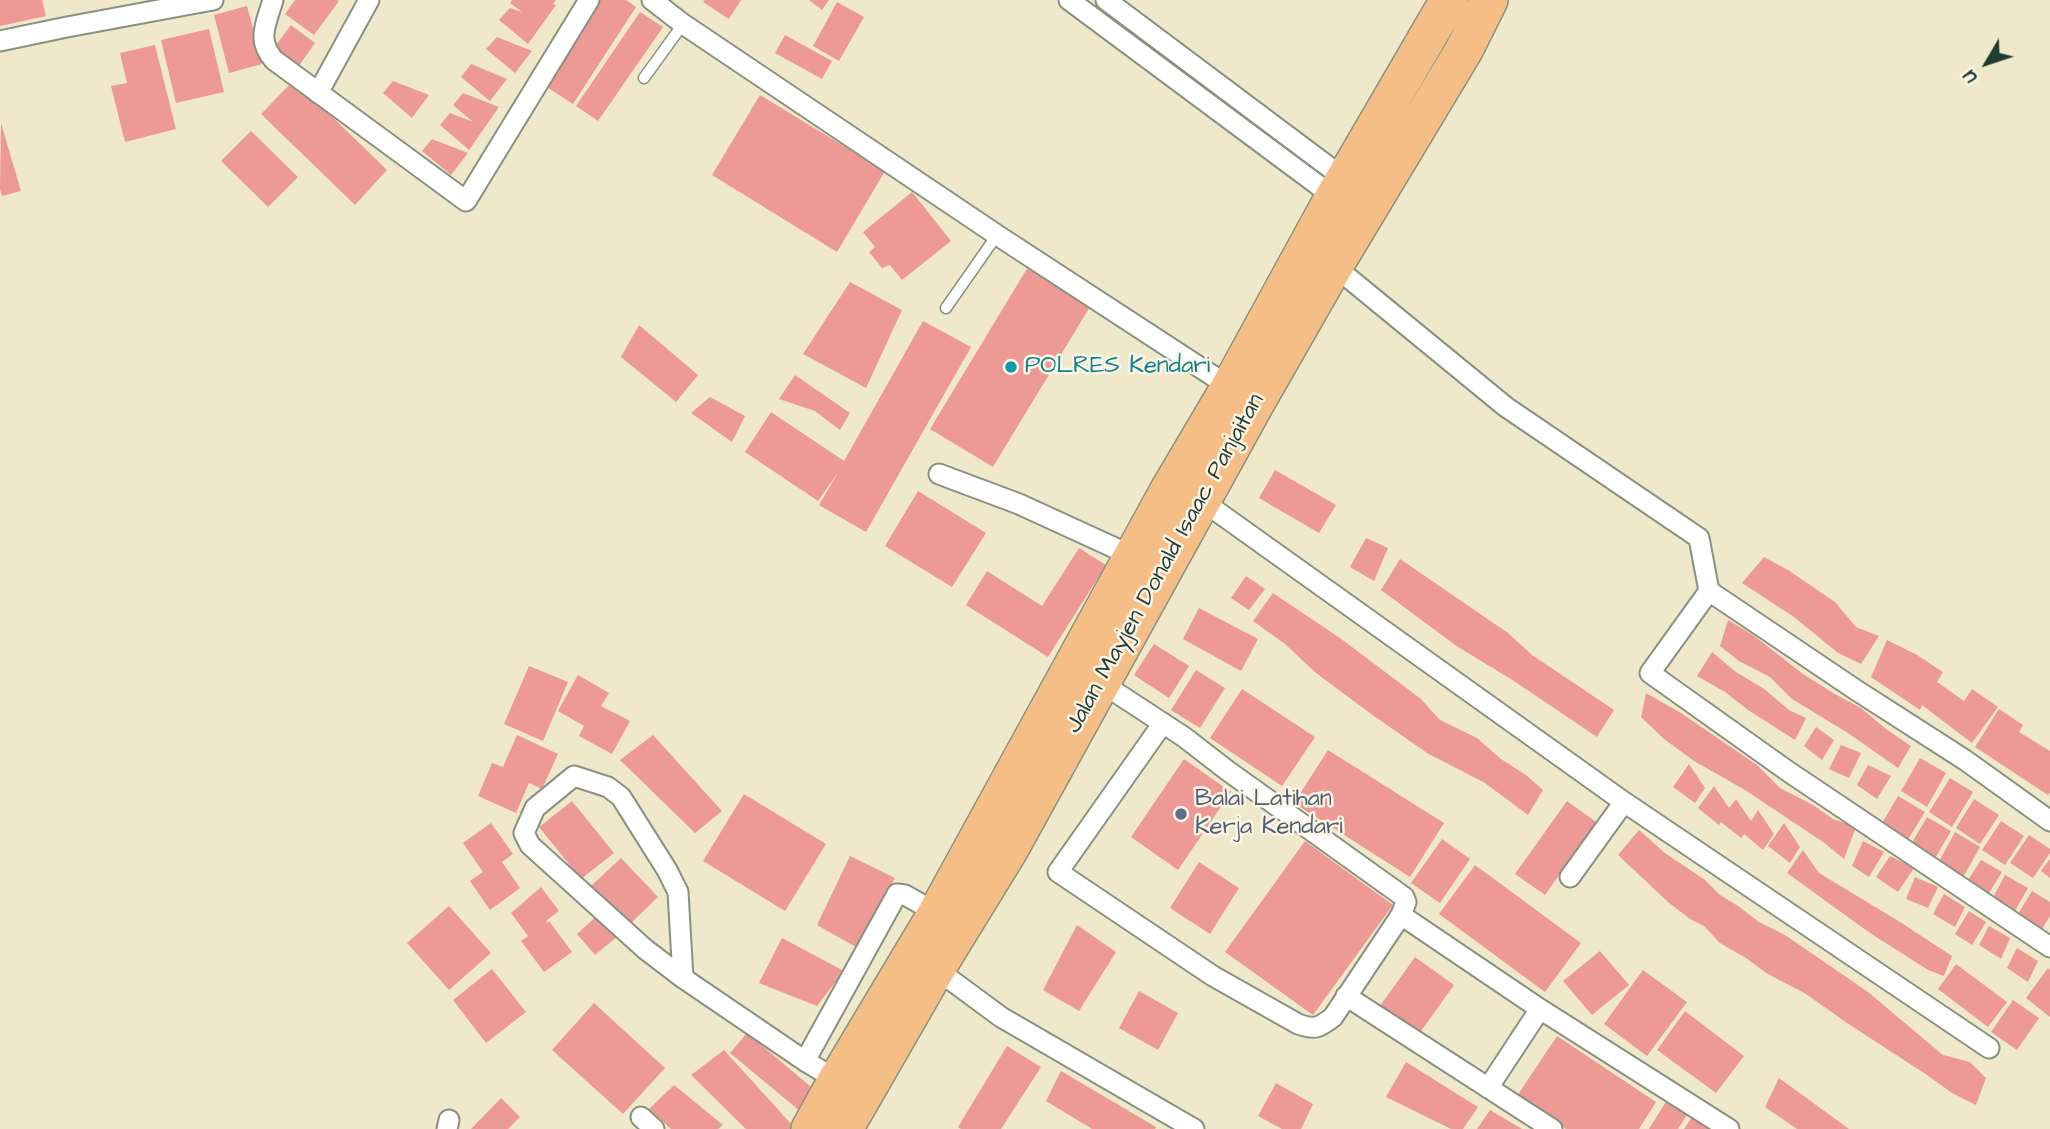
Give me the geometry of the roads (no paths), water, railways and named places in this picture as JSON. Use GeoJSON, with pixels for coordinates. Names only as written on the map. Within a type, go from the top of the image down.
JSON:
{"type":"FeatureCollection","features":[{"type":"Feature","properties":{"kind":"highway","name":"Jalan Mayjen Donald Isaac Panjaitan"},"geometry":{"type":"LineString","coordinates":[[810,1129],[1147,564],[1201,500],[1334,266],[1464,50],[1489,0]]}},
{"type":"Feature","properties":{"kind":"highway","name":"Jalan Mayjen Donald Isaac Panjaitan"},"geometry":{"type":"LineString","coordinates":[[844,1129],[936,969],[1009,850],[1100,682],[1147,564],[1230,387],[1339,188],[1440,16]]}},
{"type":"Feature","properties":{"kind":"highway"},"geometry":{"type":"LineString","coordinates":[[1440,16],[1464,50]]}},
{"type":"Feature","properties":{"kind":"street"},"geometry":{"type":"LineString","coordinates":[[0,41],[213,0]]}},
{"type":"Feature","properties":{"kind":"street"},"geometry":{"type":"LineString","coordinates":[[273,0],[263,38],[264,49],[274,60],[466,201],[589,0]]}},
{"type":"Feature","properties":{"kind":"street"},"geometry":{"type":"LineString","coordinates":[[318,93],[369,0]]}},
{"type":"Feature","properties":{"kind":"street"},"geometry":{"type":"LineString","coordinates":[[652,0],[683,24],[1230,387]]}},
{"type":"Feature","properties":{"kind":"street"},"geometry":{"type":"LineString","coordinates":[[1069,0],[1339,188]]}},
{"type":"Feature","properties":{"kind":"street"},"geometry":{"type":"LineString","coordinates":[[1106,0],[1339,188]]}},
{"type":"Feature","properties":{"kind":"street"},"geometry":{"type":"LineString","coordinates":[[1334,266],[1506,407],[1699,538],[1709,591],[1965,760],[2050,821]]}},
{"type":"Feature","properties":{"kind":"street"},"geometry":{"type":"LineString","coordinates":[[939,474],[1019,504],[1147,564]]}},
{"type":"Feature","properties":{"kind":"street"},"geometry":{"type":"LineString","coordinates":[[1201,500],[1624,802],[1989,1048]]}},
{"type":"Feature","properties":{"kind":"street"},"geometry":{"type":"LineString","coordinates":[[1709,591],[1650,673],[1788,772],[2050,947]]}},
{"type":"Feature","properties":{"kind":"street"},"geometry":{"type":"LineString","coordinates":[[1100,682],[1163,723],[1399,891],[1406,902],[1401,915],[1333,1017],[1323,1025],[1312,1029],[1298,1024],[1213,976],[1058,872],[1163,723]]}},
{"type":"Feature","properties":{"kind":"street"},"geometry":{"type":"LineString","coordinates":[[684,978],[678,892],[667,870],[621,797],[608,786],[574,776],[535,808],[524,833],[530,845],[645,948],[684,978],[837,1080]]}},
{"type":"Feature","properties":{"kind":"street"},"geometry":{"type":"LineString","coordinates":[[1570,877],[1624,802]]}},
{"type":"Feature","properties":{"kind":"street"},"geometry":{"type":"LineString","coordinates":[[805,1061],[897,894],[905,895],[937,913]]}},
{"type":"Feature","properties":{"kind":"street"},"geometry":{"type":"LineString","coordinates":[[1401,915],[1540,1009],[1729,1129]]}},
{"type":"Feature","properties":{"kind":"street"},"geometry":{"type":"LineString","coordinates":[[936,969],[1001,1017],[1194,1129]]}},
{"type":"Feature","properties":{"kind":"street"},"geometry":{"type":"LineString","coordinates":[[1346,996],[1552,1129]]}},
{"type":"Feature","properties":{"kind":"street"},"geometry":{"type":"LineString","coordinates":[[1488,1088],[1540,1009]]}},
{"type":"Feature","properties":{"kind":"lane"},"geometry":{"type":"LineString","coordinates":[[644,78],[683,24]]}},
{"type":"Feature","properties":{"kind":"lane"},"geometry":{"type":"LineString","coordinates":[[946,308],[997,234]]}},
{"type":"Feature","properties":{"kind":"place","name":"POLRES Kendari"},"geometry":{"type":"Point","coordinates":[1011,367]}},
{"type":"Feature","properties":{"kind":"place","name":"Balai Latihan Kerja Kendari"},"geometry":{"type":"Point","coordinates":[1181,814]}}]}
